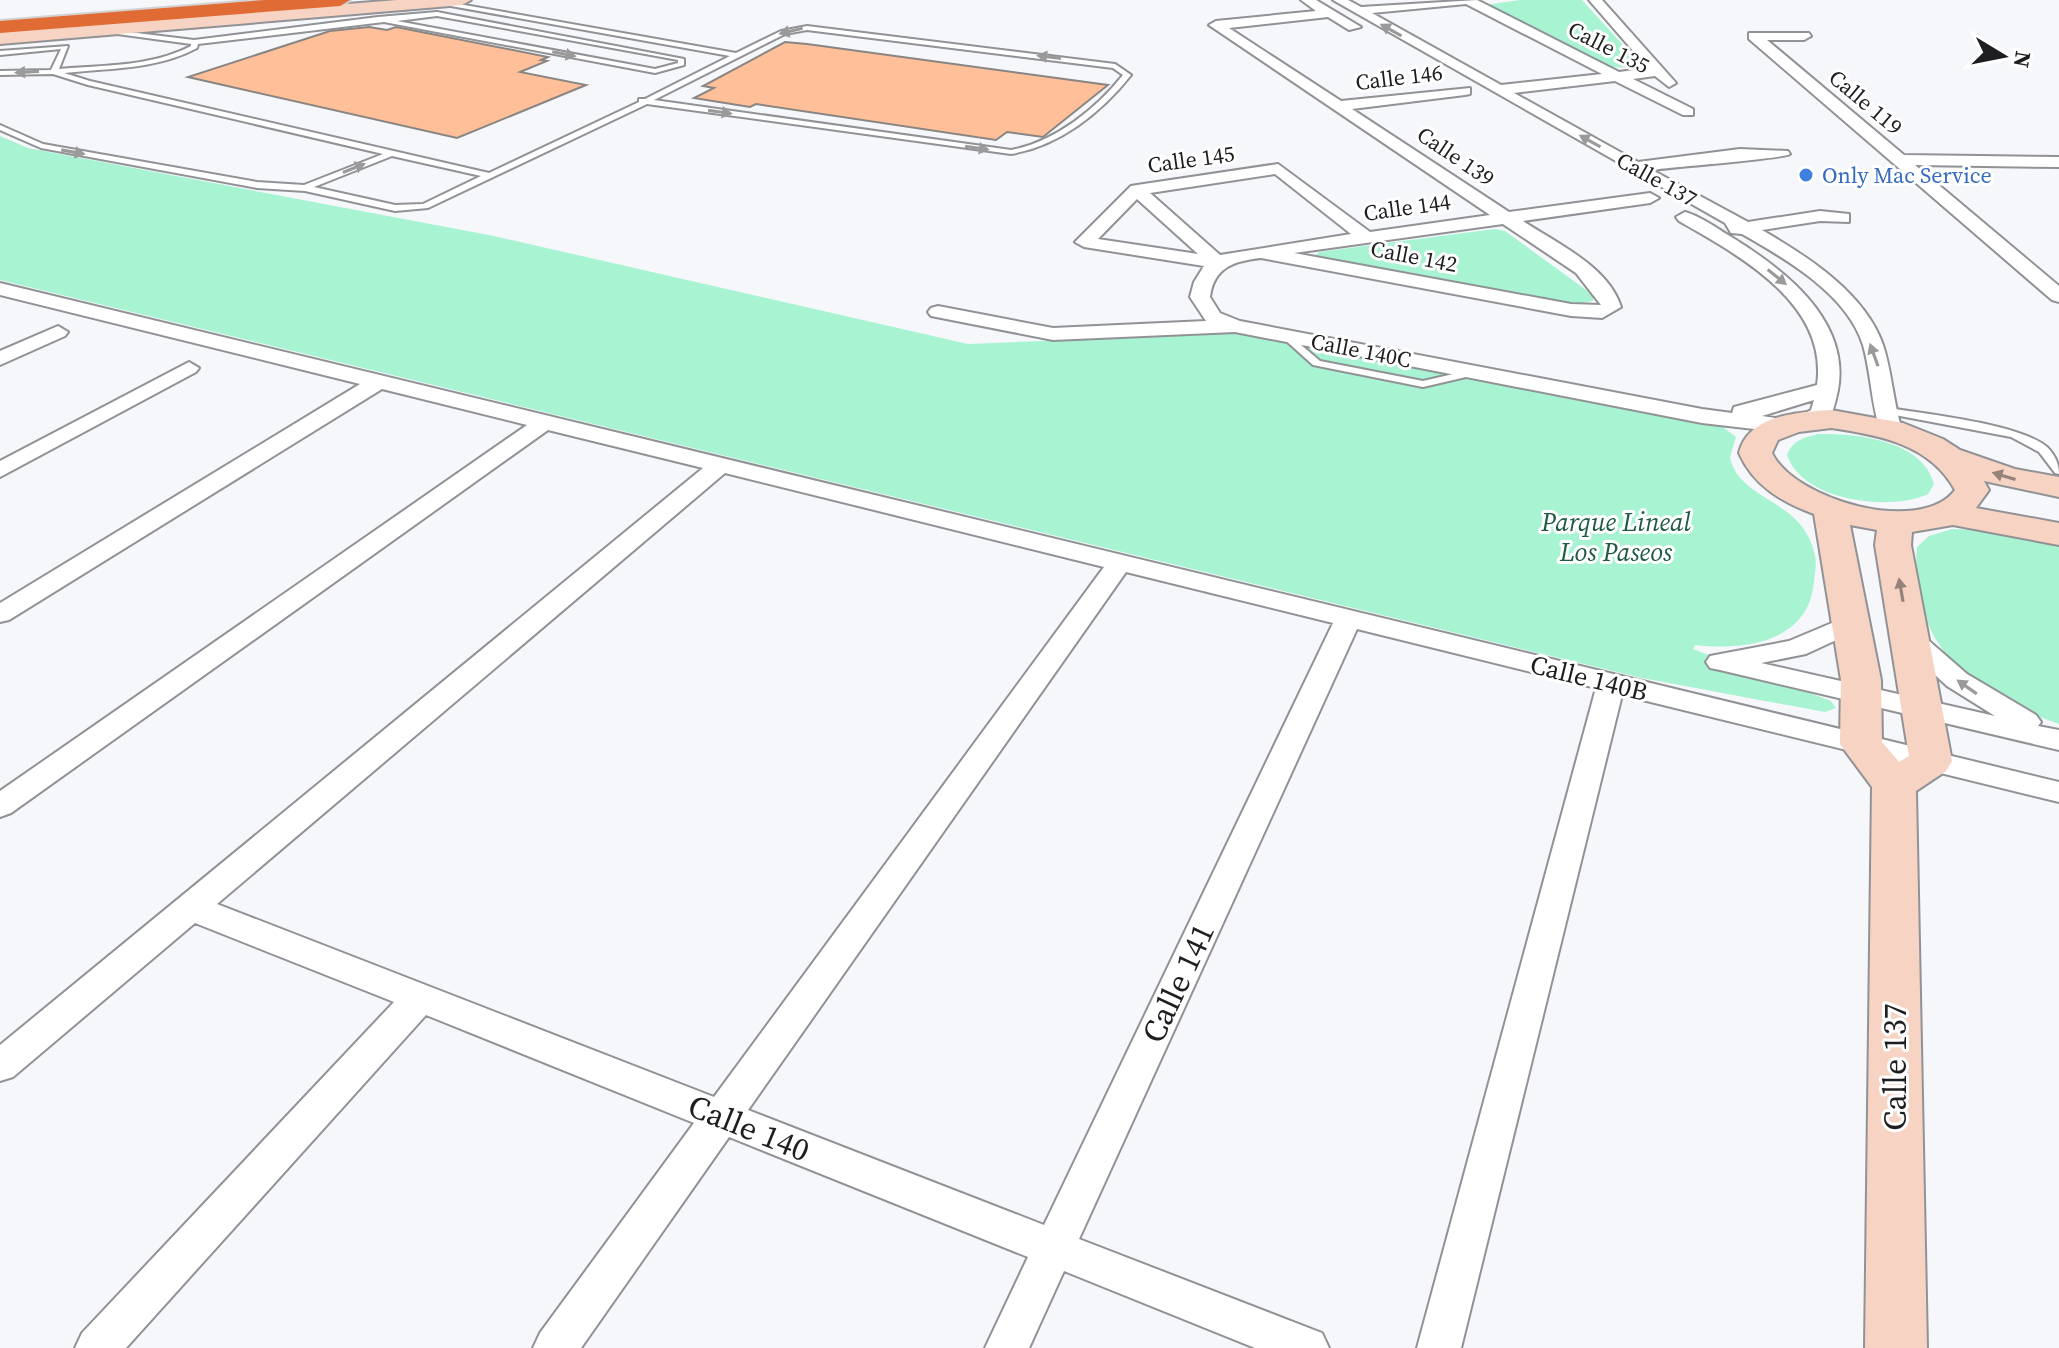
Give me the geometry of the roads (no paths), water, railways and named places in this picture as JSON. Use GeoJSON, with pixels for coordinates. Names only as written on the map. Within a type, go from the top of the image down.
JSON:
{"type":"FeatureCollection","features":[{"type":"Feature","properties":{"kind":"highway"},"geometry":{"type":"LineString","coordinates":[[0,11],[171,0]]}},
{"type":"Feature","properties":{"kind":"highway"},"geometry":{"type":"LineString","coordinates":[[0,32],[340,0]]}},
{"type":"Feature","properties":{"kind":"highway"},"geometry":{"type":"LineString","coordinates":[[129,3],[122,9],[125,12],[149,16]]}},
{"type":"Feature","properties":{"kind":"highway"},"geometry":{"type":"LineString","coordinates":[[0,11],[29,4]]}},
{"type":"Feature","properties":{"kind":"highway"},"geometry":{"type":"LineString","coordinates":[[0,32],[226,22]]}},
{"type":"Feature","properties":{"kind":"street"},"geometry":{"type":"LineString","coordinates":[[0,32],[79,32],[436,8],[462,0]]}},
{"type":"Feature","properties":{"kind":"street"},"geometry":{"type":"LineString","coordinates":[[1307,0],[1365,33]]}},
{"type":"Feature","properties":{"kind":"street","name":"Calle 137"},"geometry":{"type":"LineString","coordinates":[[1339,0],[1744,228],[1821,278],[1862,321],[1879,368],[1887,420]]}},
{"type":"Feature","properties":{"kind":"street"},"geometry":{"type":"LineString","coordinates":[[1359,11],[1468,0]]}},
{"type":"Feature","properties":{"kind":"street","name":"Calle 135"},"geometry":{"type":"LineString","coordinates":[[1468,0],[1690,114],[1661,71]]}},
{"type":"Feature","properties":{"kind":"street"},"geometry":{"type":"LineString","coordinates":[[1595,0],[1661,71]]}},
{"type":"Feature","properties":{"kind":"street","name":"Calle 139"},"geometry":{"type":"LineString","coordinates":[[1330,13],[1216,25],[1583,269],[1608,297],[1611,307],[1608,311],[1595,313],[1558,308]]}},
{"type":"Feature","properties":{"kind":"street","name":"Calle 119"},"geometry":{"type":"LineString","coordinates":[[1804,36],[1754,36],[2059,296]]}},
{"type":"Feature","properties":{"kind":"street"},"geometry":{"type":"LineString","coordinates":[[1417,63],[1444,59]]}},
{"type":"Feature","properties":{"kind":"street"},"geometry":{"type":"LineString","coordinates":[[1499,90],[1661,71]]}},
{"type":"Feature","properties":{"kind":"street"},"geometry":{"type":"LineString","coordinates":[[1441,77],[1483,101]]}},
{"type":"Feature","properties":{"kind":"street","name":"Calle 146"},"geometry":{"type":"LineString","coordinates":[[1338,106],[1465,91]]}},
{"type":"Feature","properties":{"kind":"street"},"geometry":{"type":"LineString","coordinates":[[1534,131],[1563,126]]}},
{"type":"Feature","properties":{"kind":"street"},"geometry":{"type":"LineString","coordinates":[[1635,167],[1740,154],[1782,154]]}},
{"type":"Feature","properties":{"kind":"street"},"geometry":{"type":"LineString","coordinates":[[1900,160],[2050,162],[2059,174]]}},
{"type":"Feature","properties":{"kind":"street","name":"Calle 145"},"geometry":{"type":"LineString","coordinates":[[1218,263],[1084,242],[1137,190],[1278,169],[1366,237]]}},
{"type":"Feature","properties":{"kind":"street","name":"Calle 137"},"geometry":{"type":"LineString","coordinates":[[1625,183],[1713,233],[1760,263],[1790,287],[1823,338],[1830,371],[1826,389]]}},
{"type":"Feature","properties":{"kind":"street"},"geometry":{"type":"LineString","coordinates":[[1137,190],[1218,263],[1204,276],[1201,304],[1213,317],[1235,326]]}},
{"type":"Feature","properties":{"kind":"street","name":"Calle 144"},"geometry":{"type":"LineString","coordinates":[[1218,263],[1260,252],[1650,198]]}},
{"type":"Feature","properties":{"kind":"street"},"geometry":{"type":"LineString","coordinates":[[1713,233],[1820,216],[1843,218]]}},
{"type":"Feature","properties":{"kind":"street","name":"Calle 142"},"geometry":{"type":"LineString","coordinates":[[1260,252],[1558,308]]}},
{"type":"Feature","properties":{"kind":"street","name":"Calle 140B"},"geometry":{"type":"LineString","coordinates":[[0,289],[1861,744]]}},
{"type":"Feature","properties":{"kind":"street","name":"Calle 140C"},"geometry":{"type":"LineString","coordinates":[[938,312],[1053,334],[1235,326],[1702,416],[1792,422]]}},
{"type":"Feature","properties":{"kind":"street"},"geometry":{"type":"LineString","coordinates":[[0,359],[58,332]]}},
{"type":"Feature","properties":{"kind":"street"},"geometry":{"type":"LineString","coordinates":[[0,470],[189,368]]}},
{"type":"Feature","properties":{"kind":"street"},"geometry":{"type":"LineString","coordinates":[[0,614],[378,382]]}},
{"type":"Feature","properties":{"kind":"street"},"geometry":{"type":"LineString","coordinates":[[1702,416],[1760,410],[1826,389],[1821,414],[1765,433],[1757,443],[1756,456],[1764,470],[1791,491],[1830,509],[1896,521],[1952,514],[2059,534]]}},
{"type":"Feature","properties":{"kind":"street"},"geometry":{"type":"LineString","coordinates":[[1792,422],[1887,420],[1951,458],[2008,478],[2059,487]]}},
{"type":"Feature","properties":{"kind":"street"},"geometry":{"type":"LineString","coordinates":[[0,806],[545,422]]}},
{"type":"Feature","properties":{"kind":"street"},"geometry":{"type":"LineString","coordinates":[[1951,458],[1966,474],[1972,490],[1967,503],[1952,514]]}},
{"type":"Feature","properties":{"kind":"street"},"geometry":{"type":"LineString","coordinates":[[0,1066],[721,465]]}},
{"type":"Feature","properties":{"kind":"street"},"geometry":{"type":"LineString","coordinates":[[1830,509],[1861,694],[1861,744],[1913,773],[2059,792]]}},
{"type":"Feature","properties":{"kind":"street","name":"Calle 137"},"geometry":{"type":"LineString","coordinates":[[1896,521],[1893,545],[1924,708],[1913,773],[1896,1348]]}},
{"type":"Feature","properties":{"kind":"street"},"geometry":{"type":"LineString","coordinates":[[555,1348],[1120,563]]}},
{"type":"Feature","properties":{"kind":"street"},"geometry":{"type":"LineString","coordinates":[[0,596],[30,595]]}},
{"type":"Feature","properties":{"kind":"street","name":"Calle 141"},"geometry":{"type":"LineString","coordinates":[[1007,1348],[1348,619]]}},
{"type":"Feature","properties":{"kind":"street"},"geometry":{"type":"LineString","coordinates":[[1851,623],[1796,648],[1720,662],[2059,739]]}},
{"type":"Feature","properties":{"kind":"street"},"geometry":{"type":"LineString","coordinates":[[1911,640],[1957,680],[1990,703],[2059,739]]}},
{"type":"Feature","properties":{"kind":"street"},"geometry":{"type":"LineString","coordinates":[[1439,1348],[1611,683]]}},
{"type":"Feature","properties":{"kind":"street","name":"Calle 140"},"geometry":{"type":"LineString","coordinates":[[192,908],[1307,1348]]}},
{"type":"Feature","properties":{"kind":"street"},"geometry":{"type":"LineString","coordinates":[[97,1348],[420,998]]}},
{"type":"Feature","properties":{"kind":"lane"},"geometry":{"type":"LineString","coordinates":[[378,19],[655,71],[682,64],[681,59],[489,24],[436,8]]}},
{"type":"Feature","properties":{"kind":"lane"},"geometry":{"type":"LineString","coordinates":[[79,32],[140,33],[194,42],[378,19],[436,8],[576,27],[735,55]]}},
{"type":"Feature","properties":{"kind":"lane"},"geometry":{"type":"LineString","coordinates":[[458,34],[489,24]]}},
{"type":"Feature","properties":{"kind":"lane"},"geometry":{"type":"LineString","coordinates":[[523,47],[576,27]]}},
{"type":"Feature","properties":{"kind":"lane"},"geometry":{"type":"LineString","coordinates":[[0,127],[41,146],[257,185],[305,188],[395,208],[425,206],[613,118],[642,101],[783,32],[807,28],[1106,64],[1127,75],[1116,90],[1044,143],[1011,152],[642,101]]}},
{"type":"Feature","properties":{"kind":"lane"},"geometry":{"type":"LineString","coordinates":[[0,73],[54,72],[159,59],[190,50],[195,47],[194,42]]}},
{"type":"Feature","properties":{"kind":"lane"},"geometry":{"type":"LineString","coordinates":[[0,53],[66,47],[54,72]]}},
{"type":"Feature","properties":{"kind":"lane"},"geometry":{"type":"LineString","coordinates":[[54,72],[88,83],[486,175]]}},
{"type":"Feature","properties":{"kind":"lane"},"geometry":{"type":"LineString","coordinates":[[305,188],[392,153]]}},
{"type":"Feature","properties":{"kind":"lane"},"geometry":{"type":"LineString","coordinates":[[1887,420],[2014,434],[2043,450],[2059,471]]}},
{"type":"Feature","properties":{"kind":"place","name":"Only Mac Service"},"geometry":{"type":"Point","coordinates":[1806,175]}},
{"type":"Feature","properties":{"kind":"park label","name":"Parque Lineal Los Paseos"},"geometry":{"type":"Point","coordinates":[1616,537]}}]}
